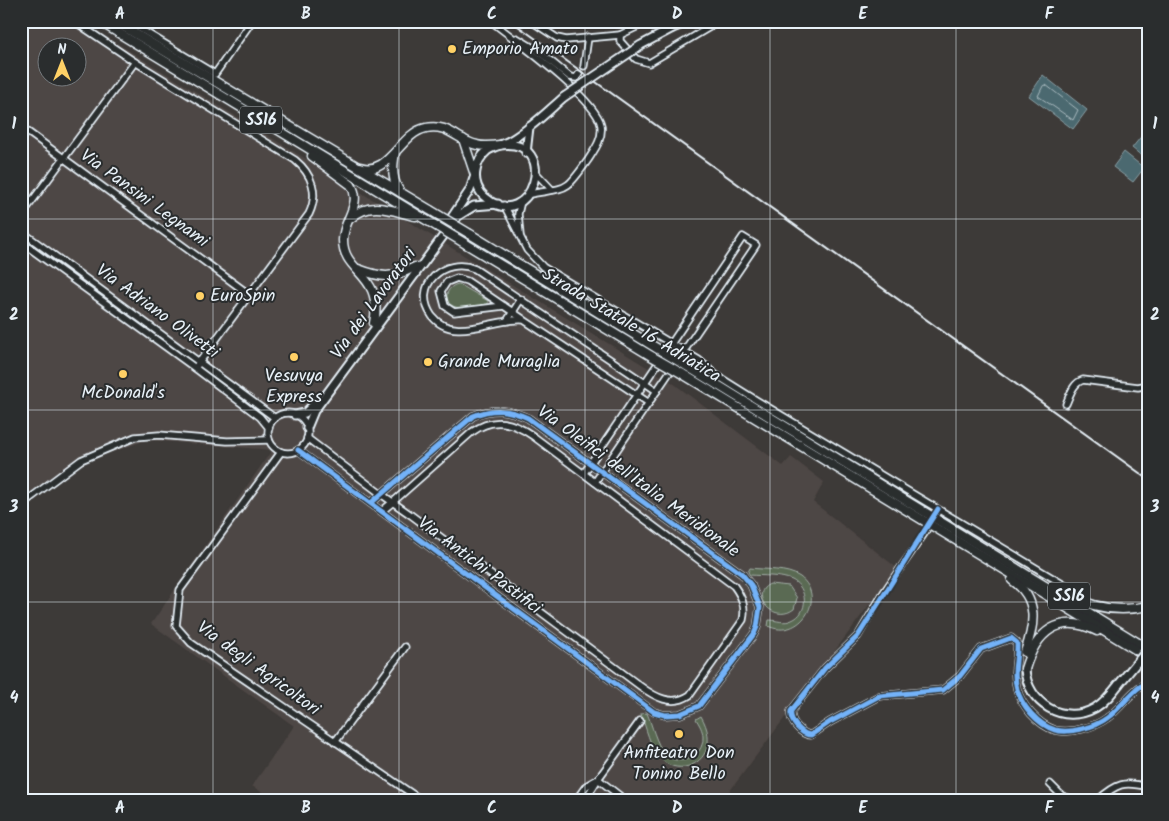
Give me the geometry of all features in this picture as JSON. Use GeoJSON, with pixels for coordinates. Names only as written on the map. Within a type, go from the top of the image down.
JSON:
{"type":"FeatureCollection","features":[{"type":"Feature","properties":{"kind":"highway","name":"Strada Statale 16 Adriatica"},"geometry":{"type":"LineString","coordinates":[[99,21],[974,552],[1145,650]]}},
{"type":"Feature","properties":{"kind":"highway","name":"Strada Statale 16 Adriatica"},"geometry":{"type":"LineString","coordinates":[[114,21],[658,348],[1145,650],[1148,657]]}},
{"type":"Feature","properties":{"kind":"highway"},"geometry":{"type":"LineString","coordinates":[[344,160],[370,169],[389,160],[399,146],[413,133],[427,128],[442,128],[454,132],[463,139],[477,145],[500,145]]}},
{"type":"Feature","properties":{"kind":"highway"},"geometry":{"type":"LineString","coordinates":[[463,139],[475,175]]}},
{"type":"Feature","properties":{"kind":"highway"},"geometry":{"type":"LineString","coordinates":[[294,140],[327,168],[351,185],[356,198],[343,241],[345,252],[356,268],[372,285],[377,307],[374,323]]}},
{"type":"Feature","properties":{"kind":"highway"},"geometry":{"type":"LineString","coordinates":[[399,146],[393,162],[396,186],[402,194]]}},
{"type":"Feature","properties":{"kind":"highway"},"geometry":{"type":"LineString","coordinates":[[348,221],[359,211],[373,206],[423,218]]}},
{"type":"Feature","properties":{"kind":"highway"},"geometry":{"type":"LineString","coordinates":[[356,268],[378,276],[393,276],[415,267]]}},
{"type":"Feature","properties":{"kind":"highway","name":"SS16"},"geometry":{"type":"LineString","coordinates":[[974,552],[1020,586],[1031,603],[1033,623],[1024,654],[1024,669]]}},
{"type":"Feature","properties":{"kind":"highway","name":"SS16"},"geometry":{"type":"LineString","coordinates":[[997,558],[1090,605],[1119,610],[1148,606]]}},
{"type":"Feature","properties":{"kind":"highway","name":"SS16"},"geometry":{"type":"LineString","coordinates":[[1024,669],[1031,649],[1039,638],[1050,629],[1065,624],[1088,627],[1145,650]]}},
{"type":"Feature","properties":{"kind":"main road"},"geometry":{"type":"LineString","coordinates":[[456,215],[470,190],[477,165],[483,155],[529,127],[564,97],[611,64],[673,28],[690,21]]}},
{"type":"Feature","properties":{"kind":"main road"},"geometry":{"type":"LineString","coordinates":[[526,153],[529,127]]}},
{"type":"Feature","properties":{"kind":"main road"},"geometry":{"type":"LineString","coordinates":[[456,215],[474,206],[501,205],[521,201],[530,194],[536,173],[533,162],[526,153],[516,146],[500,145]]}},
{"type":"Feature","properties":{"kind":"main road"},"geometry":{"type":"LineString","coordinates":[[475,175],[477,185],[483,195],[501,205]]}},
{"type":"Feature","properties":{"kind":"main road","name":"Via dei Lavoratori"},"geometry":{"type":"LineString","coordinates":[[312,410],[415,267],[456,215]]}},
{"type":"Feature","properties":{"kind":"main road","name":"Via dei Lavoratori"},"geometry":{"type":"LineString","coordinates":[[312,410],[456,215]]}},
{"type":"Feature","properties":{"kind":"main road"},"geometry":{"type":"LineString","coordinates":[[295,415],[312,410]]}},
{"type":"Feature","properties":{"kind":"main road"},"geometry":{"type":"LineString","coordinates":[[307,428],[312,410]]}},
{"type":"Feature","properties":{"kind":"main road"},"geometry":{"type":"LineString","coordinates":[[1024,669],[1028,686],[1036,699],[1047,708],[1061,713],[1076,714],[1095,708],[1120,684],[1145,650]]}},
{"type":"Feature","properties":{"kind":"street"},"geometry":{"type":"LineString","coordinates":[[74,21],[135,62],[295,160],[311,178],[314,199],[309,214],[195,368]]}},
{"type":"Feature","properties":{"kind":"street"},"geometry":{"type":"LineString","coordinates":[[127,21],[215,74],[252,21]]}},
{"type":"Feature","properties":{"kind":"street"},"geometry":{"type":"LineString","coordinates":[[491,21],[593,108],[601,124],[599,142],[575,178],[566,187],[530,194]]}},
{"type":"Feature","properties":{"kind":"street"},"geometry":{"type":"LineString","coordinates":[[531,21],[557,38],[566,40],[620,35],[649,21]]}},
{"type":"Feature","properties":{"kind":"street"},"geometry":{"type":"LineString","coordinates":[[620,35],[620,41],[636,59],[649,63],[720,21]]}},
{"type":"Feature","properties":{"kind":"street"},"geometry":{"type":"LineString","coordinates":[[510,36],[537,50],[570,77],[576,78],[579,74]]}},
{"type":"Feature","properties":{"kind":"street"},"geometry":{"type":"LineString","coordinates":[[584,66],[588,37]]}},
{"type":"Feature","properties":{"kind":"street"},"geometry":{"type":"LineString","coordinates":[[21,216],[135,62]]}},
{"type":"Feature","properties":{"kind":"street","name":"Via Pansini Legnami"},"geometry":{"type":"LineString","coordinates":[[21,127],[250,295]]}},
{"type":"Feature","properties":{"kind":"street"},"geometry":{"type":"LineString","coordinates":[[536,173],[552,190]]}},
{"type":"Feature","properties":{"kind":"street"},"geometry":{"type":"LineString","coordinates":[[520,237],[518,214],[521,201]]}},
{"type":"Feature","properties":{"kind":"street"},"geometry":{"type":"LineString","coordinates":[[501,205],[527,250],[543,267],[685,352],[748,395],[936,512],[1071,589]]}},
{"type":"Feature","properties":{"kind":"street","name":"Via Adriano Olivetti"},"geometry":{"type":"LineString","coordinates":[[21,231],[275,418]]}},
{"type":"Feature","properties":{"kind":"street"},"geometry":{"type":"LineString","coordinates":[[584,473],[743,237],[756,245],[595,482]]}},
{"type":"Feature","properties":{"kind":"street","name":"Via Adriano Olivetti"},"geometry":{"type":"LineString","coordinates":[[21,242],[195,368],[260,417],[269,428]]}},
{"type":"Feature","properties":{"kind":"street"},"geometry":{"type":"LineString","coordinates":[[528,322],[518,320],[507,321],[461,329],[441,324],[429,310],[426,294],[428,284],[440,270],[448,266],[467,265],[657,391]]}},
{"type":"Feature","properties":{"kind":"street"},"geometry":{"type":"LineString","coordinates":[[504,306],[454,312],[444,306],[441,291],[451,280],[462,279],[504,306],[649,403]]}},
{"type":"Feature","properties":{"kind":"street"},"geometry":{"type":"LineString","coordinates":[[507,321],[521,300]]}},
{"type":"Feature","properties":{"kind":"street"},"geometry":{"type":"LineString","coordinates":[[1066,404],[1074,386],[1083,380],[1138,387],[1148,385]]}},
{"type":"Feature","properties":{"kind":"street","name":"Via Oleifici dell'Italia Meridionale"},"geometry":{"type":"LineString","coordinates":[[371,503],[465,422],[484,411],[500,409],[515,412],[528,418],[742,574],[757,596],[760,608],[757,627],[702,704],[689,712],[673,715],[654,712],[643,706]]}},
{"type":"Feature","properties":{"kind":"street"},"geometry":{"type":"LineString","coordinates":[[284,414],[295,415],[301,419],[307,428],[307,438],[298,450],[288,453],[282,452],[273,446],[269,440],[269,428],[275,418],[284,414]]}},
{"type":"Feature","properties":{"kind":"street","name":"Via Oleifici dell'Italia Meridionale"},"geometry":{"type":"LineString","coordinates":[[382,512],[480,425],[493,422],[507,422],[521,428],[734,586],[741,595],[744,607],[741,626],[690,695],[677,700],[657,698]]}},
{"type":"Feature","properties":{"kind":"street"},"geometry":{"type":"LineString","coordinates":[[21,504],[81,460],[136,438],[159,435],[227,441],[269,440]]}},
{"type":"Feature","properties":{"kind":"street"},"geometry":{"type":"LineString","coordinates":[[545,446],[552,436]]}},
{"type":"Feature","properties":{"kind":"street","name":"Via Antichi Pastifici"},"geometry":{"type":"LineString","coordinates":[[307,438],[657,698]]}},
{"type":"Feature","properties":{"kind":"street","name":"Via Antichi Pastifici"},"geometry":{"type":"LineString","coordinates":[[298,450],[643,706]]}},
{"type":"Feature","properties":{"kind":"street","name":"Via degli Agricoltori"},"geometry":{"type":"LineString","coordinates":[[282,452],[180,590],[176,626],[191,643],[421,800]]}},
{"type":"Feature","properties":{"kind":"street"},"geometry":{"type":"LineString","coordinates":[[926,531],[884,592],[858,636],[825,668],[791,712],[792,720],[804,734],[811,735],[830,722],[879,696],[943,690],[960,676],[981,649],[1012,638],[1017,643],[1014,674],[1022,702],[1041,723],[1056,731],[1075,730],[1093,726],[1107,718],[1131,693],[1141,686],[1148,688]]}},
{"type":"Feature","properties":{"kind":"street"},"geometry":{"type":"LineString","coordinates":[[335,742],[405,647]]}},
{"type":"Feature","properties":{"kind":"street"},"geometry":{"type":"LineString","coordinates":[[585,800],[640,721]]}},
{"type":"Feature","properties":{"kind":"street"},"geometry":{"type":"LineString","coordinates":[[576,800],[586,786],[598,779]]}},
{"type":"Feature","properties":{"kind":"street"},"geometry":{"type":"LineString","coordinates":[[598,779],[625,800]]}},
{"type":"Feature","properties":{"kind":"street"},"geometry":{"type":"LineString","coordinates":[[1098,800],[1121,784],[1128,782],[1148,787]]}},
{"type":"Feature","properties":{"kind":"street"},"geometry":{"type":"LineString","coordinates":[[1050,784],[1062,796],[1075,800]]}},
{"type":"Feature","properties":{"kind":"shaded area"},"geometry":{"type":"Polygon","coordinates":[[[21,21],[80,21],[673,383],[783,466],[791,457],[824,482],[813,502],[897,568],[723,800],[274,800],[252,786],[294,726],[151,624],[272,450],[147,440],[89,460],[21,509],[21,21]]]}},
{"type":"Feature","properties":{"kind":"green space"},"geometry":{"type":"Polygon","coordinates":[[[459,284],[488,301],[488,304],[465,308],[453,306],[447,300],[447,293],[452,287],[459,284]]]}},
{"type":"Feature","properties":{"kind":"green space"},"geometry":{"type":"Polygon","coordinates":[[[750,568],[789,572],[800,577],[808,586],[811,596],[810,606],[806,615],[799,623],[790,628],[779,629],[768,626],[769,620],[786,622],[798,617],[804,606],[804,594],[792,580],[777,576],[750,575],[748,572],[750,568]]]}},
{"type":"Feature","properties":{"kind":"green space"},"geometry":{"type":"Polygon","coordinates":[[[770,584],[789,586],[797,598],[794,609],[786,613],[778,613],[766,606],[762,600],[762,594],[764,588],[770,584]]]}},
{"type":"Feature","properties":{"kind":"green space"},"geometry":{"type":"Polygon","coordinates":[[[647,713],[661,749],[670,758],[676,760],[689,759],[699,750],[703,734],[696,719],[701,716],[707,731],[708,744],[704,754],[697,762],[688,766],[678,767],[668,764],[659,757],[651,742],[641,714],[647,713]]]}},
{"type":"Feature","properties":{"kind":"water"},"geometry":{"type":"Polygon","coordinates":[[[1043,75],[1087,110],[1073,129],[1029,96],[1043,75]]]}},
{"type":"Feature","properties":{"kind":"water"},"geometry":{"type":"Polygon","coordinates":[[[1145,126],[1148,128],[1148,161],[1132,148],[1144,133],[1141,130],[1145,126]]]}},
{"type":"Feature","properties":{"kind":"water"},"geometry":{"type":"Polygon","coordinates":[[[1124,152],[1144,168],[1133,182],[1113,167],[1124,152]]]}},
{"type":"Feature","properties":{"kind":"railway"},"geometry":{"type":"LineString","coordinates":[[511,21],[1148,479]]}},
{"type":"Feature","properties":{"kind":"cycle path"},"geometry":{"type":"LineString","coordinates":[[298,450],[654,712],[665,715],[680,714],[699,706],[754,634],[757,627],[760,607],[751,585],[742,574],[528,418],[514,413],[494,411],[473,416],[371,503]]}},
{"type":"Feature","properties":{"kind":"cycle path"},"geometry":{"type":"LineString","coordinates":[[938,509],[858,636],[825,668],[791,711],[792,719],[800,730],[811,735],[830,722],[879,696],[943,690],[960,676],[981,649],[1011,638],[1017,643],[1015,677],[1019,695],[1031,714],[1042,724],[1055,730],[1082,729],[1096,724],[1112,714],[1141,686],[1148,689]]}},
{"type":"Feature","properties":{"kind":"place","name":"Emporio Amato"},"geometry":{"type":"Point","coordinates":[452,49]}},
{"type":"Feature","properties":{"kind":"place","name":"EuroSpin"},"geometry":{"type":"Point","coordinates":[200,296]}},
{"type":"Feature","properties":{"kind":"place","name":"Vesuvya Express"},"geometry":{"type":"Point","coordinates":[294,357]}},
{"type":"Feature","properties":{"kind":"place","name":"Grande Muraglia"},"geometry":{"type":"Point","coordinates":[428,362]}},
{"type":"Feature","properties":{"kind":"place","name":"McDonald's"},"geometry":{"type":"Point","coordinates":[123,374]}},
{"type":"Feature","properties":{"kind":"place","name":"Anfiteatro Don Tonino Bello"},"geometry":{"type":"Point","coordinates":[679,734]}}]}
